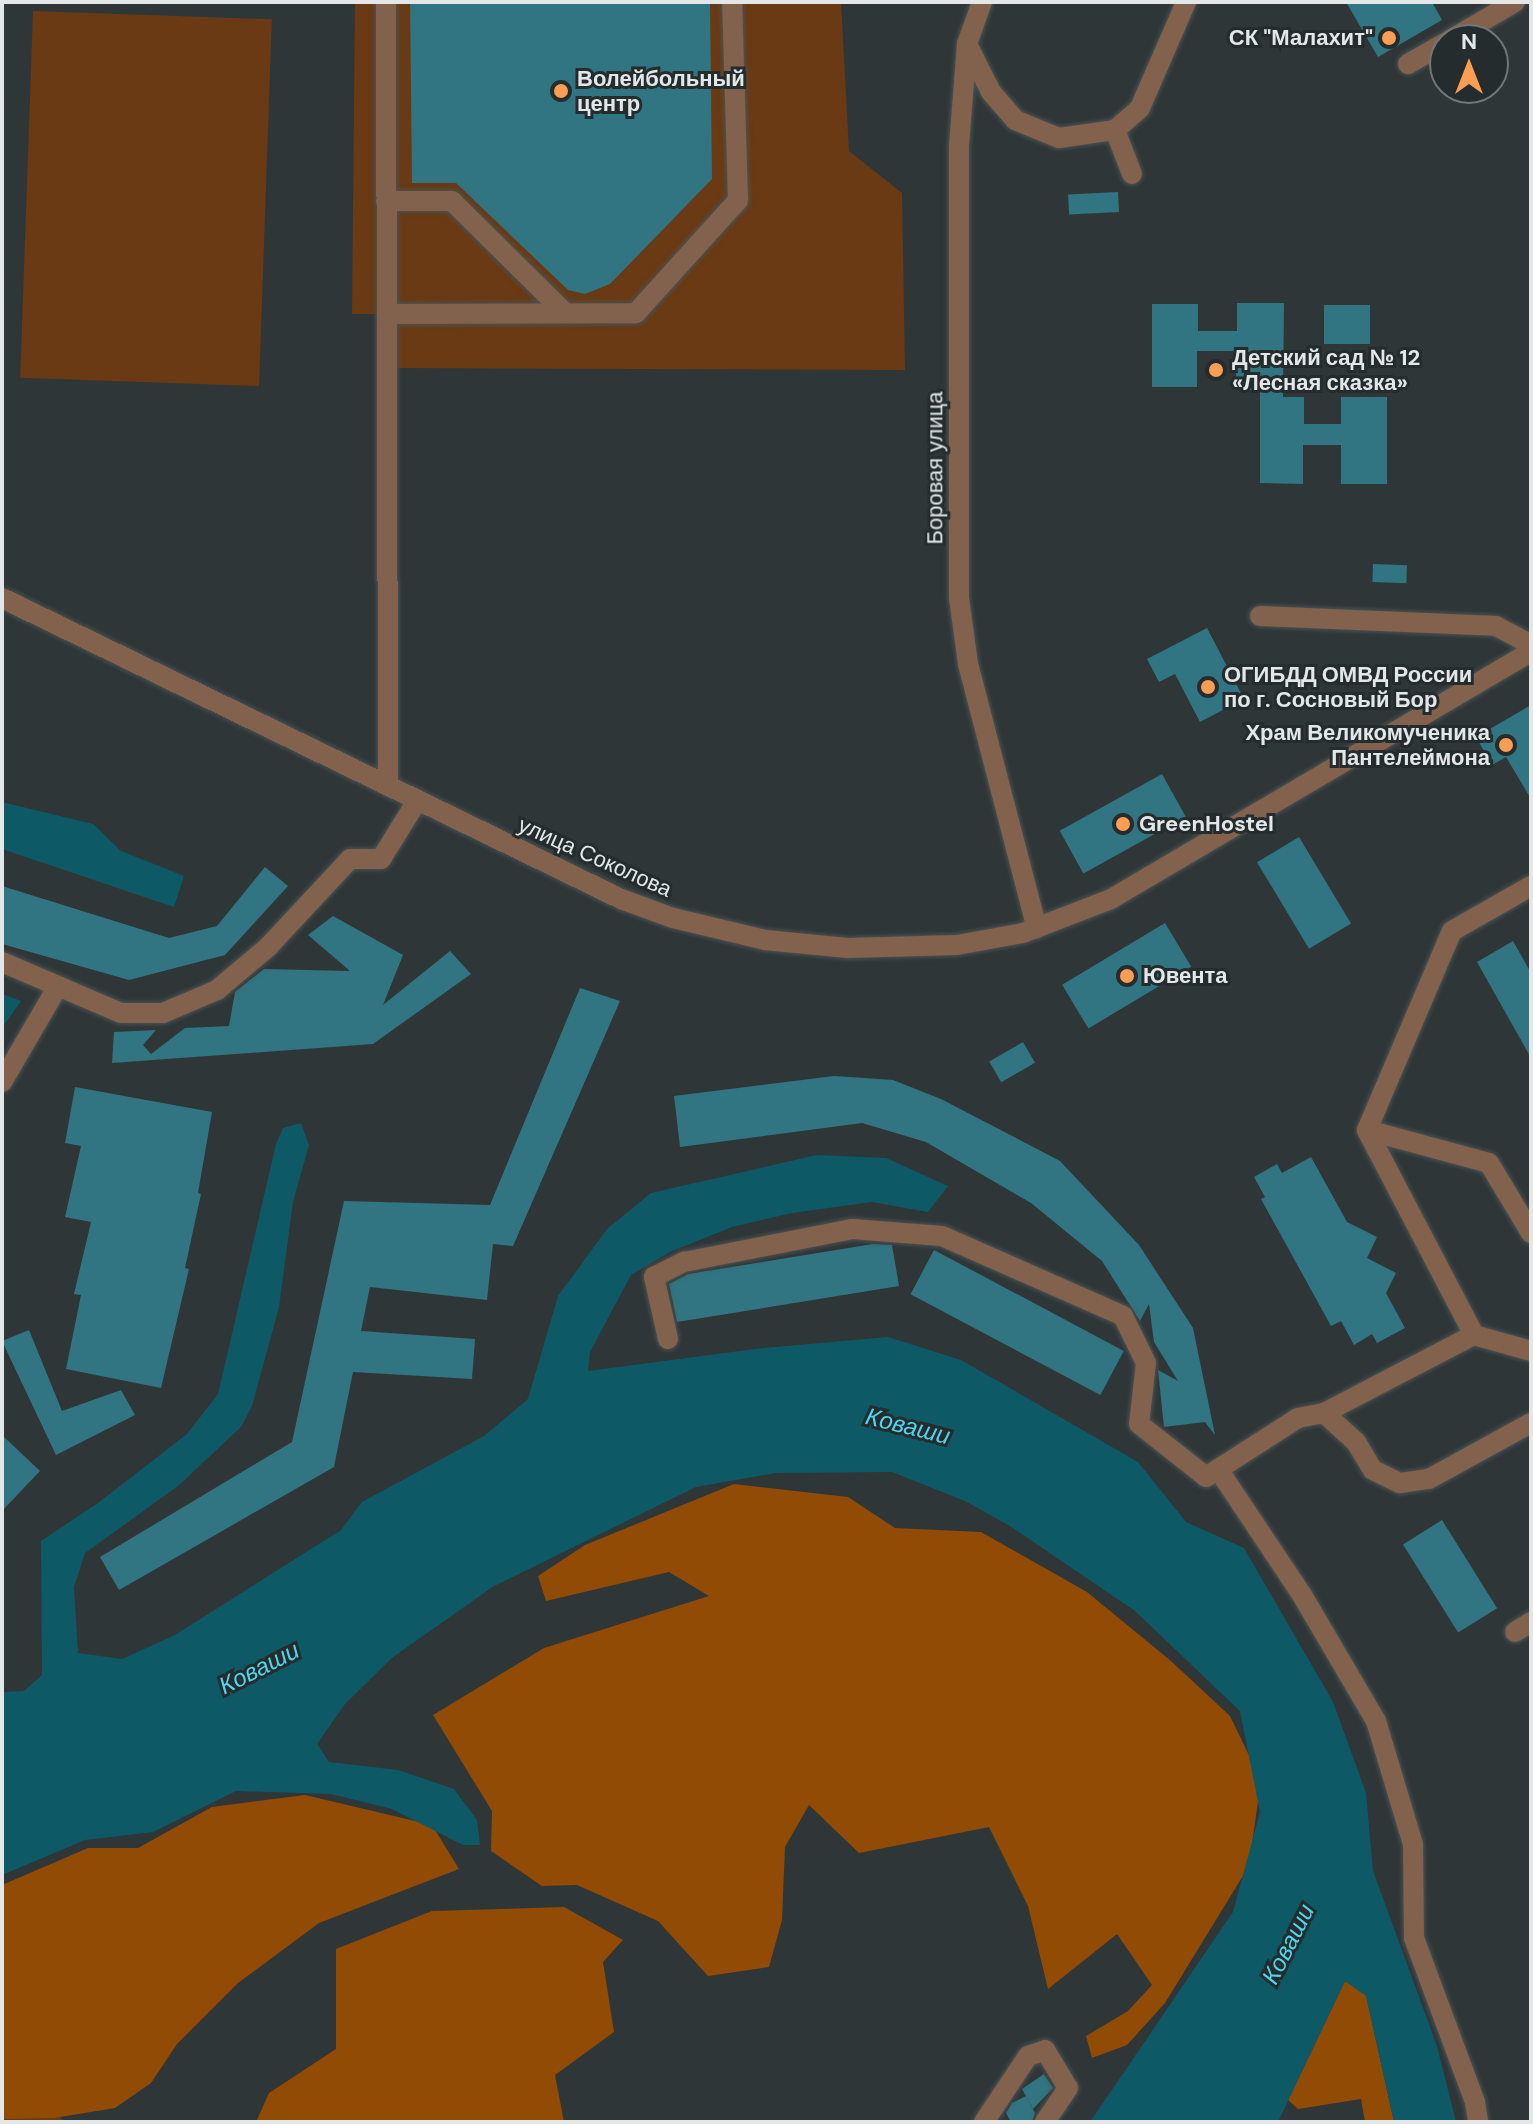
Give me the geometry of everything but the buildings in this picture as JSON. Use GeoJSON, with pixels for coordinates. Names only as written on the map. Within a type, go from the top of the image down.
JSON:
{"type":"FeatureCollection","features":[{"type":"Feature","properties":{"kind":"street"},"geometry":{"type":"LineString","coordinates":[[386,2],[388,785]]}},
{"type":"Feature","properties":{"kind":"street"},"geometry":{"type":"LineString","coordinates":[[387,314],[636,313],[738,200],[732,2]]}},
{"type":"Feature","properties":{"kind":"street","name":"Боровая улица"},"geometry":{"type":"LineString","coordinates":[[982,2],[967,44],[959,145],[959,598],[968,664],[1037,928]]}},
{"type":"Feature","properties":{"kind":"street"},"geometry":{"type":"LineString","coordinates":[[967,44],[991,92],[1015,120],[1059,138],[1115,130],[1140,108],[1186,2]]}},
{"type":"Feature","properties":{"kind":"street"},"geometry":{"type":"LineString","coordinates":[[1477,24],[1515,2]]}},
{"type":"Feature","properties":{"kind":"street"},"geometry":{"type":"LineString","coordinates":[[1408,64],[1429,52]]}},
{"type":"Feature","properties":{"kind":"street"},"geometry":{"type":"LineString","coordinates":[[1115,130],[1132,174]]}},
{"type":"Feature","properties":{"kind":"street"},"geometry":{"type":"LineString","coordinates":[[386,201],[452,201],[565,313]]}},
{"type":"Feature","properties":{"kind":"street","name":"улица Соколова"},"geometry":{"type":"LineString","coordinates":[[2,598],[621,899],[673,918],[765,940],[848,948],[957,945],[1037,928],[1111,899],[1531,652]]}},
{"type":"Feature","properties":{"kind":"street"},"geometry":{"type":"LineString","coordinates":[[1260,616],[1496,626],[1531,645]]}},
{"type":"Feature","properties":{"kind":"street"},"geometry":{"type":"LineString","coordinates":[[2,962],[121,1013],[163,1013],[217,990],[268,947],[350,859],[381,859],[417,801]]}},
{"type":"Feature","properties":{"kind":"street"},"geometry":{"type":"LineString","coordinates":[[1367,1130],[1452,931],[1531,886]]}},
{"type":"Feature","properties":{"kind":"street"},"geometry":{"type":"LineString","coordinates":[[2,1082],[58,986]]}},
{"type":"Feature","properties":{"kind":"street"},"geometry":{"type":"LineString","coordinates":[[1367,1130],[1489,1163],[1531,1233]]}},
{"type":"Feature","properties":{"kind":"street"},"geometry":{"type":"LineString","coordinates":[[1367,1130],[1474,1335]]}},
{"type":"Feature","properties":{"kind":"street"},"geometry":{"type":"LineString","coordinates":[[668,1339],[654,1277],[684,1262],[852,1229],[942,1236],[1123,1316],[1146,1363],[1139,1424],[1206,1477],[1298,1418],[1324,1413],[1474,1335],[1531,1351]]}},
{"type":"Feature","properties":{"kind":"street"},"geometry":{"type":"LineString","coordinates":[[1324,1413],[1356,1442],[1373,1470],[1400,1483],[1429,1479],[1531,1423]]}},
{"type":"Feature","properties":{"kind":"street"},"geometry":{"type":"LineString","coordinates":[[1218,1469],[1302,1595],[1376,1721],[1413,1844],[1414,1938],[1475,2102],[1478,2122]]}},
{"type":"Feature","properties":{"kind":"street"},"geometry":{"type":"LineString","coordinates":[[984,2122],[1028,2056],[1045,2050],[1068,2088],[1045,2122]]}},
{"type":"Feature","properties":{"kind":"shaded area"},"geometry":{"type":"Polygon","coordinates":[[[355,2],[841,2],[849,151],[902,193],[905,370],[387,368],[386,314],[352,314],[355,2]]]}},
{"type":"Feature","properties":{"kind":"shaded area"},"geometry":{"type":"Polygon","coordinates":[[[33,11],[272,19],[259,386],[20,378],[33,11]]]}},
{"type":"Feature","properties":{"kind":"shaded area"},"geometry":{"type":"Polygon","coordinates":[[[734,1484],[848,1497],[895,1528],[981,1532],[1087,1592],[1171,1661],[1230,1716],[1261,1780],[1249,1866],[1165,2003],[1127,2045],[1092,2058],[1086,2036],[1128,2011],[1152,1985],[1117,1934],[1048,1989],[1028,1906],[989,1827],[859,1853],[809,1805],[785,1847],[782,1920],[769,1967],[708,1976],[658,1921],[577,1885],[542,1886],[491,1851],[492,1811],[433,1715],[544,1648],[709,1596],[669,1572],[546,1601],[538,1576],[585,1545],[734,1484]]]}},
{"type":"Feature","properties":{"kind":"shaded area"},"geometry":{"type":"Polygon","coordinates":[[[305,1795],[432,1825],[459,1869],[319,1923],[238,1983],[177,2044],[151,2083],[115,2108],[54,2118],[2,2119],[2,1885],[88,1848],[138,1848],[212,1807],[305,1795]]]}},
{"type":"Feature","properties":{"kind":"shaded area"},"geometry":{"type":"Polygon","coordinates":[[[564,1907],[623,1940],[603,1962],[614,2032],[555,2075],[564,2122],[256,2122],[269,2093],[336,2049],[336,1949],[432,1911],[564,1907]]]}},
{"type":"Feature","properties":{"kind":"shaded area"},"geometry":{"type":"Polygon","coordinates":[[[1345,1981],[1366,1995],[1394,2122],[1365,2122],[1361,2099],[1298,2109],[1288,2100],[1345,1981]]]}},
{"type":"Feature","properties":{"kind":"shaded area"},"geometry":{"type":"Polygon","coordinates":[[[46,2104],[65,2122],[2,2122],[2,2110],[46,2104]]]}},
{"type":"Feature","properties":{"kind":"water"},"geometry":{"type":"Polygon","coordinates":[[[2,802],[93,824],[121,851],[184,876],[174,907],[2,849],[2,802]]]}},
{"type":"Feature","properties":{"kind":"water"},"geometry":{"type":"Polygon","coordinates":[[[2,994],[21,1001],[2,1028],[2,994]]]}},
{"type":"Feature","properties":{"kind":"water","name":"Коваши"},"geometry":{"type":"Polygon","coordinates":[[[301,1123],[309,1145],[293,1202],[279,1307],[252,1406],[241,1427],[178,1486],[85,1553],[74,1587],[78,1653],[122,1659],[175,1635],[341,1530],[362,1502],[484,1436],[528,1399],[558,1296],[607,1229],[651,1193],[817,1155],[886,1158],[948,1186],[928,1212],[872,1202],[792,1213],[732,1227],[670,1252],[631,1275],[590,1352],[588,1371],[755,1349],[888,1337],[961,1360],[1138,1462],[1186,1522],[1244,1548],[1333,1702],[1366,1793],[1373,1871],[1437,2046],[1456,2122],[1394,2122],[1366,1996],[1345,1981],[1278,2122],[1090,2122],[1233,1912],[1260,1812],[1240,1711],[1135,1611],[1010,1526],[965,1501],[892,1472],[776,1473],[696,1487],[494,1586],[393,1657],[345,1704],[317,1744],[329,1762],[398,1770],[454,1789],[477,1820],[480,1845],[463,1845],[392,1809],[331,1794],[236,1791],[153,1832],[85,1840],[2,1875],[2,1692],[24,1691],[42,1675],[41,1541],[98,1503],[187,1434],[218,1394],[276,1144],[283,1128],[301,1123]]]}},
{"type":"Feature","properties":{"kind":"place","name":"СК \"Малахит\""},"geometry":{"type":"Point","coordinates":[1389,38]}},
{"type":"Feature","properties":{"kind":"place","name":"Волейбольный центр"},"geometry":{"type":"Point","coordinates":[561,91]}},
{"type":"Feature","properties":{"kind":"place","name":"Детский сад № 12 «Лесная сказка»"},"geometry":{"type":"Point","coordinates":[1216,370]}},
{"type":"Feature","properties":{"kind":"place","name":"ОГИБДД ОМВД России по г. Сосновый Бор"},"geometry":{"type":"Point","coordinates":[1208,687]}},
{"type":"Feature","properties":{"kind":"place","name":"Храм Великомученика Пантелеймона"},"geometry":{"type":"Point","coordinates":[1506,745]}},
{"type":"Feature","properties":{"kind":"place","name":"GreenHostel"},"geometry":{"type":"Point","coordinates":[1123,824]}},
{"type":"Feature","properties":{"kind":"place","name":"Ювента"},"geometry":{"type":"Point","coordinates":[1127,976]}}]}
